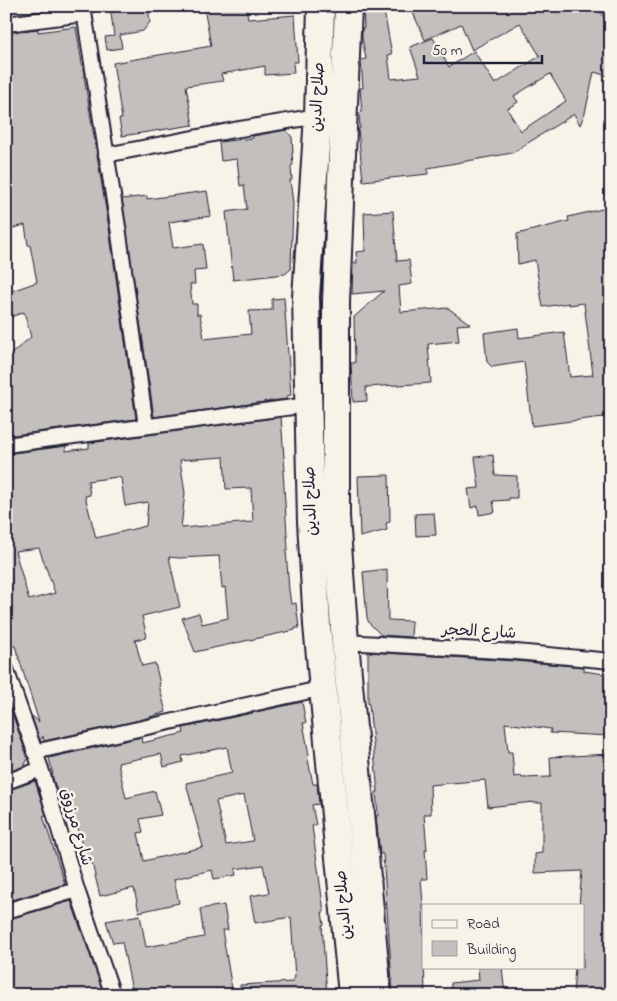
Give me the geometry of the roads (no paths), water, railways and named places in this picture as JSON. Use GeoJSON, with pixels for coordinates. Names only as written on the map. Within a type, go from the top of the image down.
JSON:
{"type":"FeatureCollection","features":[{"type":"Feature","properties":{"kind":"highway","name":"صلاح الدين"},"geometry":{"type":"LineString","coordinates":[[321,6],[318,108],[306,297],[311,522],[316,606],[352,995]]}},
{"type":"Feature","properties":{"kind":"highway","name":"صلاح الدين"},"geometry":{"type":"LineString","coordinates":[[348,6],[336,302],[336,517],[345,642],[378,995]]}},
{"type":"Feature","properties":{"kind":"highway"},"geometry":{"type":"LineString","coordinates":[[318,108],[345,100]]}},
{"type":"Feature","properties":{"kind":"street"},"geometry":{"type":"LineString","coordinates":[[6,24],[83,10],[146,426]]}},
{"type":"Feature","properties":{"kind":"street"},"geometry":{"type":"LineString","coordinates":[[106,155],[234,130],[318,108]]}},
{"type":"Feature","properties":{"kind":"street"},"geometry":{"type":"LineString","coordinates":[[6,445],[308,405]]}},
{"type":"Feature","properties":{"kind":"street","name":"شارع الحجر"},"geometry":{"type":"LineString","coordinates":[[345,642],[516,652],[611,661]]}},
{"type":"Feature","properties":{"kind":"street","name":"شارع مرزوق"},"geometry":{"type":"LineString","coordinates":[[7,672],[41,769],[77,890],[113,995]]}},
{"type":"Feature","properties":{"kind":"street"},"geometry":{"type":"LineString","coordinates":[[34,752],[324,688]]}},
{"type":"Feature","properties":{"kind":"street"},"geometry":{"type":"LineString","coordinates":[[6,782],[41,769]]}},
{"type":"Feature","properties":{"kind":"street"},"geometry":{"type":"LineString","coordinates":[[6,911],[77,890]]}}]}
